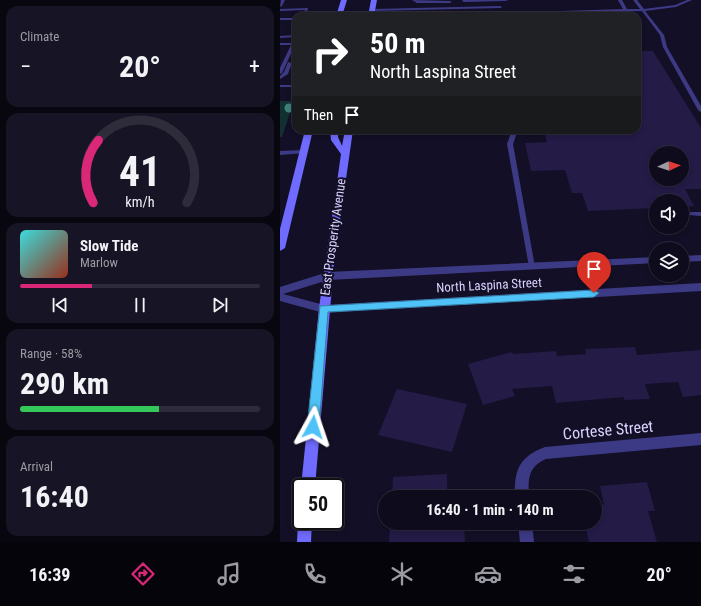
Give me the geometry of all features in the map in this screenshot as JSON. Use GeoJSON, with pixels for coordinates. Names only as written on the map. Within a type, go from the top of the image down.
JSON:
{"type":"FeatureCollection","features":[{"type":"Feature","properties":{"kind":"main road"},"geometry":{"type":"LineString","coordinates":[[340,12],[344,0]]}},
{"type":"Feature","properties":{"kind":"main road"},"geometry":{"type":"LineString","coordinates":[[371,12],[374,0]]}},
{"type":"Feature","properties":{"kind":"main road"},"geometry":{"type":"LineString","coordinates":[[280,248],[308,134]]}},
{"type":"Feature","properties":{"kind":"main road"},"geometry":{"type":"LineString","coordinates":[[334,134],[334,139],[345,154]]}},
{"type":"Feature","properties":{"kind":"main road","name":"East Prosperity Avenue"},"geometry":{"type":"LineString","coordinates":[[309,478],[324,309],[348,134]]}},
{"type":"Feature","properties":{"kind":"main road"},"geometry":{"type":"LineString","coordinates":[[304,542],[305,530]]}},
{"type":"Feature","properties":{"kind":"street"},"geometry":{"type":"LineString","coordinates":[[689,259],[701,258]]}},
{"type":"Feature","properties":{"kind":"street","name":"North Laspina Street"},"geometry":{"type":"LineString","coordinates":[[280,291],[328,276],[649,260]]}},
{"type":"Feature","properties":{"kind":"street","name":"North Laspina Street"},"geometry":{"type":"LineString","coordinates":[[280,297],[324,309],[701,287]]}},
{"type":"Feature","properties":{"kind":"street","name":"Cortese Street"},"geometry":{"type":"LineString","coordinates":[[522,490],[523,469],[534,457],[545,453],[701,438]]}},
{"type":"Feature","properties":{"kind":"street"},"geometry":{"type":"LineString","coordinates":[[526,530],[527,542]]}},
{"type":"Feature","properties":{"kind":"lane"},"geometry":{"type":"LineString","coordinates":[[280,6],[283,0]]}},
{"type":"Feature","properties":{"kind":"lane"},"geometry":{"type":"LineString","coordinates":[[414,0],[416,2],[450,2]]}},
{"type":"Feature","properties":{"kind":"lane"},"geometry":{"type":"LineString","coordinates":[[499,0],[501,12]]}},
{"type":"Feature","properties":{"kind":"lane"},"geometry":{"type":"LineString","coordinates":[[464,1],[506,0]]}},
{"type":"Feature","properties":{"kind":"lane"},"geometry":{"type":"LineString","coordinates":[[620,0],[626,11]]}},
{"type":"Feature","properties":{"kind":"lane"},"geometry":{"type":"LineString","coordinates":[[635,0],[662,35],[665,47],[701,110]]}},
{"type":"Feature","properties":{"kind":"lane"},"geometry":{"type":"LineString","coordinates":[[595,12],[642,10],[676,6],[690,0]]}},
{"type":"Feature","properties":{"kind":"lane"},"geometry":{"type":"LineString","coordinates":[[392,12],[500,7]]}},
{"type":"Feature","properties":{"kind":"lane"},"geometry":{"type":"LineString","coordinates":[[280,10],[307,9],[306,12]]}},
{"type":"Feature","properties":{"kind":"lane"},"geometry":{"type":"LineString","coordinates":[[280,19],[292,19]]}},
{"type":"Feature","properties":{"kind":"lane"},"geometry":{"type":"LineString","coordinates":[[280,37],[292,37]]}},
{"type":"Feature","properties":{"kind":"lane"},"geometry":{"type":"LineString","coordinates":[[280,44],[292,44]]}},
{"type":"Feature","properties":{"kind":"lane"},"geometry":{"type":"LineString","coordinates":[[280,73],[292,51]]}},
{"type":"Feature","properties":{"kind":"lane"},"geometry":{"type":"LineString","coordinates":[[280,55],[290,55]]}},
{"type":"Feature","properties":{"kind":"lane"},"geometry":{"type":"LineString","coordinates":[[280,78],[286,73],[291,59],[290,55]]}},
{"type":"Feature","properties":{"kind":"lane"},"geometry":{"type":"LineString","coordinates":[[280,86],[292,86]]}},
{"type":"Feature","properties":{"kind":"lane"},"geometry":{"type":"LineString","coordinates":[[514,134],[510,144],[532,267]]}},
{"type":"Feature","properties":{"kind":"lane"},"geometry":{"type":"LineString","coordinates":[[280,153],[303,152]]}},
{"type":"Feature","properties":{"kind":"lane"},"geometry":{"type":"LineString","coordinates":[[690,214],[701,214]]}},
{"type":"Feature","properties":{"kind":"green space"},"geometry":{"type":"Polygon","coordinates":[[[280,101],[292,101],[292,107],[282,137],[280,137],[280,101]]]}},
{"type":"Feature","properties":{"kind":"building"},"geometry":{"type":"Polygon","coordinates":[[[641,51],[653,51],[701,128],[701,189],[685,189],[688,194],[649,194],[649,208],[588,211],[582,193],[572,193],[565,170],[531,171],[525,143],[547,142],[545,134],[641,134],[641,51]]]}},
{"type":"Feature","properties":{"kind":"building"},"geometry":{"type":"Polygon","coordinates":[[[689,197],[694,206],[689,206],[689,197]]]}},
{"type":"Feature","properties":{"kind":"building"},"geometry":{"type":"Polygon","coordinates":[[[635,347],[637,355],[701,350],[701,395],[683,397],[678,382],[645,384],[650,399],[624,400],[624,397],[556,403],[552,386],[512,389],[515,396],[483,405],[468,364],[512,352],[513,354],[556,351],[557,356],[586,354],[585,349],[635,347]]]}},
{"type":"Feature","properties":{"kind":"building"},"geometry":{"type":"Polygon","coordinates":[[[397,389],[467,404],[452,452],[378,435],[397,389]]]}},
{"type":"Feature","properties":{"kind":"building"},"geometry":{"type":"Polygon","coordinates":[[[447,474],[447,490],[392,490],[393,477],[447,474]]]}},
{"type":"Feature","properties":{"kind":"building"},"geometry":{"type":"Polygon","coordinates":[[[647,482],[655,511],[648,511],[657,542],[589,542],[586,530],[602,530],[602,505],[604,505],[600,486],[647,482]]]}},
{"type":"Feature","properties":{"kind":"building"},"geometry":{"type":"Polygon","coordinates":[[[390,530],[464,530],[465,542],[389,542],[390,530]]]}},
{"type":"Feature","properties":{"kind":"route"},"geometry":{"type":"LineString","coordinates":[[313,427],[320,332],[324,309],[594,293]]}}]}
